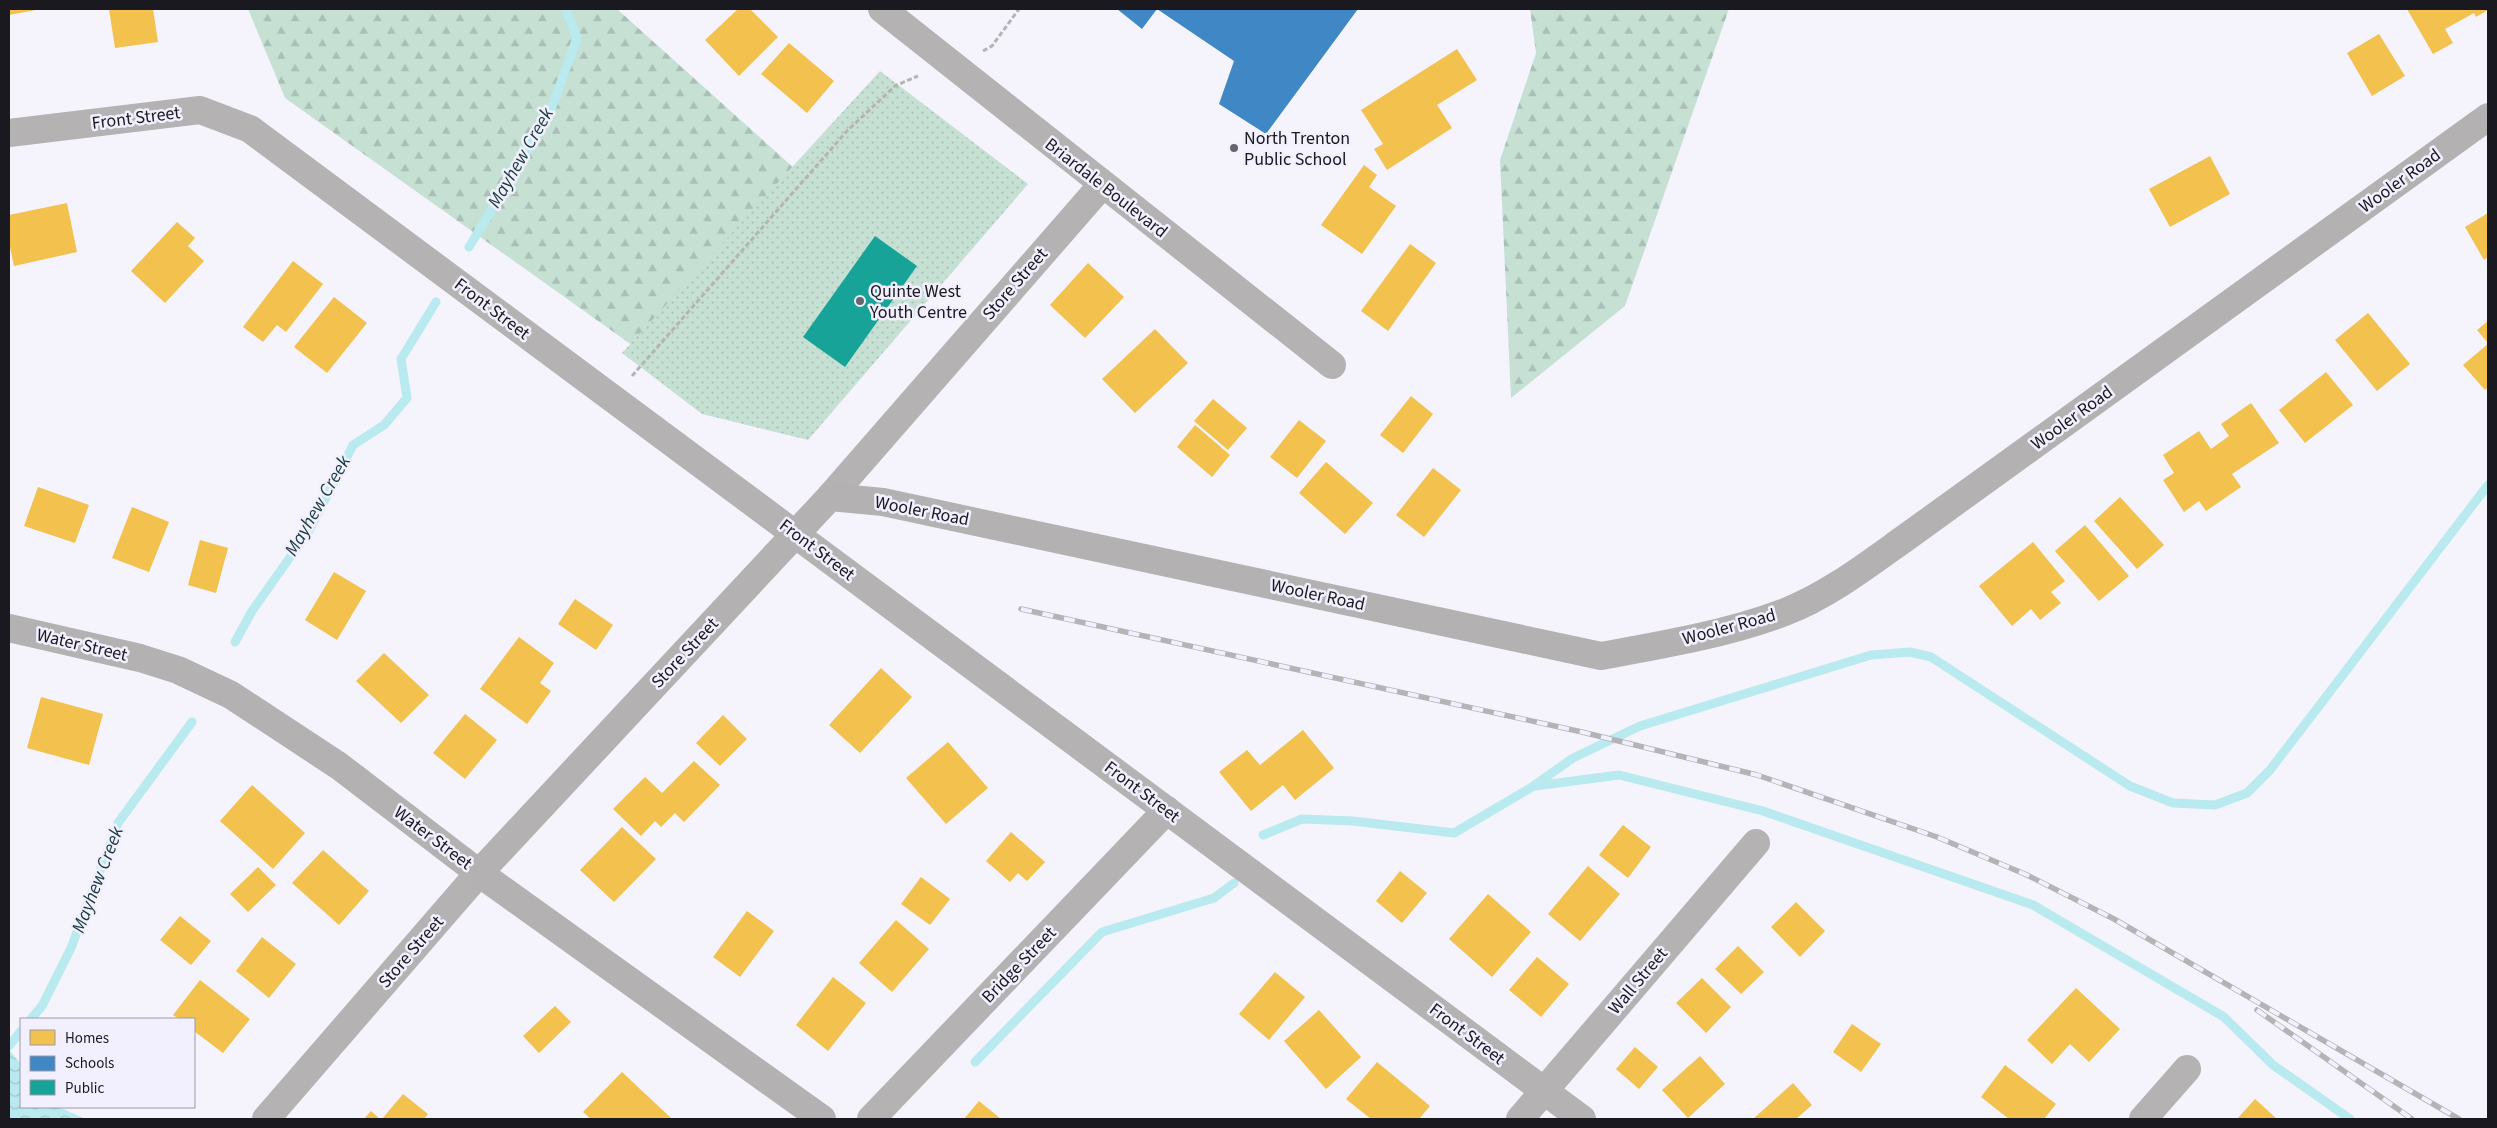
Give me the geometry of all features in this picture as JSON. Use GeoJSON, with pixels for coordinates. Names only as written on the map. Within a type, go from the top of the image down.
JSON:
{"type":"FeatureCollection","features":[{"type":"Feature","properties":{"kind":"street","name":"Briardale Boulevard"},"geometry":{"type":"LineString","coordinates":[[882,9],[1102,185],[1332,365]]}},
{"type":"Feature","properties":{"kind":"street","name":"Front Street"},"geometry":{"type":"LineString","coordinates":[[9,133],[200,110],[250,129],[1582,1119]]}},
{"type":"Feature","properties":{"kind":"street","name":"Wooler Road"},"geometry":{"type":"LineString","coordinates":[[830,496],[883,502],[1601,656],[1689,639],[1786,612],[1825,592],[1908,536],[2488,117]]}},
{"type":"Feature","properties":{"kind":"street","name":"Store Street"},"geometry":{"type":"LineString","coordinates":[[266,1119],[479,873],[796,535],[1102,185]]}},
{"type":"Feature","properties":{"kind":"street","name":"Water Street"},"geometry":{"type":"LineString","coordinates":[[9,628],[140,658],[178,670],[231,695],[339,766],[479,873],[822,1119]]}},
{"type":"Feature","properties":{"kind":"street","name":"Bridge Street"},"geometry":{"type":"LineString","coordinates":[[871,1119],[1167,810]]}},
{"type":"Feature","properties":{"kind":"street","name":"Wall Street"},"geometry":{"type":"LineString","coordinates":[[1520,1119],[1756,843]]}},
{"type":"Feature","properties":{"kind":"street"},"geometry":{"type":"LineString","coordinates":[[2143,1119],[2186,1069]]}},
{"type":"Feature","properties":{"kind":"path"},"geometry":{"type":"LineString","coordinates":[[992,46],[1019,9]]}},
{"type":"Feature","properties":{"kind":"path"},"geometry":{"type":"LineString","coordinates":[[628,380],[846,131],[895,86],[922,74]]}},
{"type":"Feature","properties":{"kind":"green space"},"geometry":{"type":"Polygon","coordinates":[[[248,9],[617,9],[814,186],[657,363],[285,98],[248,9]]]}},
{"type":"Feature","properties":{"kind":"green space"},"geometry":{"type":"Polygon","coordinates":[[[1530,9],[1729,9],[1625,306],[1511,398],[1500,160],[1536,53],[1530,9]]]}},
{"type":"Feature","properties":{"kind":"green space"},"geometry":{"type":"Polygon","coordinates":[[[880,71],[1028,184],[808,440],[702,414],[622,353],[880,71]]]}},
{"type":"Feature","properties":{"kind":"water"},"geometry":{"type":"Polygon","coordinates":[[[9,1050],[20,1063],[20,1108],[61,1108],[85,1119],[9,1119],[9,1050]]]}},
{"type":"Feature","properties":{"kind":"building: Homes"},"geometry":{"type":"Polygon","coordinates":[[[9,9],[36,9],[36,10],[9,15],[9,9]]]}},
{"type":"Feature","properties":{"kind":"building: Homes"},"geometry":{"type":"Polygon","coordinates":[[[109,9],[153,9],[158,42],[115,48],[109,9]]]}},
{"type":"Feature","properties":{"kind":"building: Homes"},"geometry":{"type":"Polygon","coordinates":[[[738,9],[750,9],[778,37],[739,76],[705,40],[738,9]]]}},
{"type":"Feature","properties":{"kind":"building: Homes"},"geometry":{"type":"Polygon","coordinates":[[[2407,9],[2488,10],[2476,17],[2474,13],[2445,29],[2453,43],[2433,54],[2407,9]]]}},
{"type":"Feature","properties":{"kind":"building: Homes"},"geometry":{"type":"Polygon","coordinates":[[[2379,34],[2405,76],[2372,96],[2347,53],[2379,34]]]}},
{"type":"Feature","properties":{"kind":"building: Homes"},"geometry":{"type":"Polygon","coordinates":[[[789,43],[834,81],[807,113],[761,74],[789,43]]]}},
{"type":"Feature","properties":{"kind":"building: Homes"},"geometry":{"type":"Polygon","coordinates":[[[1457,49],[1477,80],[1437,105],[1452,128],[1387,170],[1374,149],[1383,144],[1361,110],[1457,49]]]}},
{"type":"Feature","properties":{"kind":"building: Homes"},"geometry":{"type":"Polygon","coordinates":[[[2210,156],[2230,194],[2170,227],[2149,189],[2210,156]]]}},
{"type":"Feature","properties":{"kind":"building: Homes"},"geometry":{"type":"Polygon","coordinates":[[[1364,165],[1377,175],[1369,187],[1396,206],[1362,254],[1321,225],[1364,165]]]}},
{"type":"Feature","properties":{"kind":"building: Homes"},"geometry":{"type":"Polygon","coordinates":[[[67,203],[77,252],[14,266],[9,243],[9,215],[67,203]]]}},
{"type":"Feature","properties":{"kind":"building: Homes"},"geometry":{"type":"Polygon","coordinates":[[[2488,213],[2488,257],[2484,260],[2465,227],[2488,213]]]}},
{"type":"Feature","properties":{"kind":"building: Homes"},"geometry":{"type":"Polygon","coordinates":[[[177,222],[195,238],[188,246],[204,261],[165,303],[131,271],[177,222]]]}},
{"type":"Feature","properties":{"kind":"building: Homes"},"geometry":{"type":"Polygon","coordinates":[[[1410,244],[1436,263],[1388,331],[1361,311],[1410,244]]]}},
{"type":"Feature","properties":{"kind":"building: Homes"},"geometry":{"type":"Polygon","coordinates":[[[293,261],[323,284],[286,332],[277,325],[263,342],[243,327],[293,261]]]}},
{"type":"Feature","properties":{"kind":"building: Homes"},"geometry":{"type":"Polygon","coordinates":[[[1088,263],[1124,297],[1085,338],[1050,305],[1088,263]]]}},
{"type":"Feature","properties":{"kind":"building: Homes"},"geometry":{"type":"Polygon","coordinates":[[[334,297],[367,323],[327,373],[294,347],[334,297]]]}},
{"type":"Feature","properties":{"kind":"building: Homes"},"geometry":{"type":"Polygon","coordinates":[[[2368,313],[2410,364],[2377,391],[2335,340],[2368,313]]]}},
{"type":"Feature","properties":{"kind":"building: Homes"},"geometry":{"type":"Polygon","coordinates":[[[2488,321],[2488,343],[2477,330],[2488,321]]]}},
{"type":"Feature","properties":{"kind":"building: Homes"},"geometry":{"type":"Polygon","coordinates":[[[1155,329],[1188,363],[1135,413],[1102,379],[1155,329]]]}},
{"type":"Feature","properties":{"kind":"building: Homes"},"geometry":{"type":"Polygon","coordinates":[[[2488,344],[2488,387],[2485,390],[2463,365],[2488,344]]]}},
{"type":"Feature","properties":{"kind":"building: Homes"},"geometry":{"type":"Polygon","coordinates":[[[2326,372],[2353,405],[2305,443],[2279,410],[2326,372]]]}},
{"type":"Feature","properties":{"kind":"building: Homes"},"geometry":{"type":"Polygon","coordinates":[[[1411,396],[1433,414],[1403,453],[1380,435],[1411,396]]]}},
{"type":"Feature","properties":{"kind":"building: Homes"},"geometry":{"type":"Polygon","coordinates":[[[1213,399],[1247,428],[1228,450],[1194,421],[1213,399]]]}},
{"type":"Feature","properties":{"kind":"building: Homes"},"geometry":{"type":"Polygon","coordinates":[[[2251,403],[2279,443],[2232,474],[2241,487],[2206,511],[2199,501],[2184,512],[2163,480],[2174,473],[2163,455],[2199,431],[2211,449],[2229,436],[2221,424],[2251,403]]]}},
{"type":"Feature","properties":{"kind":"building: Homes"},"geometry":{"type":"Polygon","coordinates":[[[1299,420],[1326,441],[1297,478],[1270,457],[1299,420]]]}},
{"type":"Feature","properties":{"kind":"building: Homes"},"geometry":{"type":"Polygon","coordinates":[[[1195,425],[1230,455],[1212,477],[1177,447],[1195,425]]]}},
{"type":"Feature","properties":{"kind":"building: Homes"},"geometry":{"type":"Polygon","coordinates":[[[1326,462],[1373,503],[1345,534],[1299,493],[1326,462]]]}},
{"type":"Feature","properties":{"kind":"building: Homes"},"geometry":{"type":"Polygon","coordinates":[[[1433,468],[1461,490],[1424,537],[1396,515],[1433,468]]]}},
{"type":"Feature","properties":{"kind":"building: Homes"},"geometry":{"type":"Polygon","coordinates":[[[38,487],[89,505],[75,543],[24,526],[38,487]]]}},
{"type":"Feature","properties":{"kind":"building: Homes"},"geometry":{"type":"Polygon","coordinates":[[[2120,497],[2164,545],[2137,569],[2094,521],[2120,497]]]}},
{"type":"Feature","properties":{"kind":"building: Homes"},"geometry":{"type":"Polygon","coordinates":[[[132,507],[169,522],[149,572],[112,558],[132,507]]]}},
{"type":"Feature","properties":{"kind":"building: Homes"},"geometry":{"type":"Polygon","coordinates":[[[2085,525],[2129,576],[2099,601],[2055,551],[2085,525]]]}},
{"type":"Feature","properties":{"kind":"building: Homes"},"geometry":{"type":"Polygon","coordinates":[[[200,540],[228,548],[216,593],[188,585],[200,540]]]}},
{"type":"Feature","properties":{"kind":"building: Homes"},"geometry":{"type":"Polygon","coordinates":[[[2033,542],[2065,581],[2051,592],[2061,603],[2040,620],[2031,609],[2012,626],[1979,586],[2033,542]]]}},
{"type":"Feature","properties":{"kind":"building: Homes"},"geometry":{"type":"Polygon","coordinates":[[[334,572],[366,591],[337,640],[305,620],[334,572]]]}},
{"type":"Feature","properties":{"kind":"building: Homes"},"geometry":{"type":"Polygon","coordinates":[[[575,599],[613,625],[596,650],[558,624],[575,599]]]}},
{"type":"Feature","properties":{"kind":"building: Homes"},"geometry":{"type":"Polygon","coordinates":[[[519,637],[554,663],[540,683],[551,691],[527,724],[480,689],[519,637]]]}},
{"type":"Feature","properties":{"kind":"building: Homes"},"geometry":{"type":"Polygon","coordinates":[[[384,653],[429,695],[401,723],[356,681],[384,653]]]}},
{"type":"Feature","properties":{"kind":"building: Homes"},"geometry":{"type":"Polygon","coordinates":[[[881,668],[912,697],[860,753],[829,725],[881,668]]]}},
{"type":"Feature","properties":{"kind":"building: Homes"},"geometry":{"type":"Polygon","coordinates":[[[41,697],[103,714],[89,765],[27,748],[41,697]]]}},
{"type":"Feature","properties":{"kind":"building: Homes"},"geometry":{"type":"Polygon","coordinates":[[[465,714],[497,740],[465,779],[433,753],[465,714]]]}},
{"type":"Feature","properties":{"kind":"building: Homes"},"geometry":{"type":"Polygon","coordinates":[[[723,715],[747,739],[720,766],[696,743],[723,715]]]}},
{"type":"Feature","properties":{"kind":"building: Homes"},"geometry":{"type":"Polygon","coordinates":[[[1303,730],[1334,768],[1295,800],[1283,785],[1251,811],[1219,772],[1247,750],[1260,765],[1303,730]]]}},
{"type":"Feature","properties":{"kind":"building: Homes"},"geometry":{"type":"Polygon","coordinates":[[[948,742],[988,788],[946,824],[906,778],[948,742]]]}},
{"type":"Feature","properties":{"kind":"building: Homes"},"geometry":{"type":"Polygon","coordinates":[[[694,761],[720,785],[684,822],[675,813],[661,827],[655,821],[641,836],[613,809],[645,777],[662,793],[694,761]]]}},
{"type":"Feature","properties":{"kind":"building: Homes"},"geometry":{"type":"Polygon","coordinates":[[[252,785],[305,833],[273,869],[220,821],[252,785]]]}},
{"type":"Feature","properties":{"kind":"building: Homes"},"geometry":{"type":"Polygon","coordinates":[[[1623,825],[1651,847],[1628,878],[1599,855],[1623,825]]]}},
{"type":"Feature","properties":{"kind":"building: Homes"},"geometry":{"type":"Polygon","coordinates":[[[622,827],[656,859],[614,902],[580,870],[622,827]]]}},
{"type":"Feature","properties":{"kind":"building: Homes"},"geometry":{"type":"Polygon","coordinates":[[[1011,832],[1045,862],[1027,881],[1018,873],[1010,882],[986,861],[1011,832]]]}},
{"type":"Feature","properties":{"kind":"building: Homes"},"geometry":{"type":"Polygon","coordinates":[[[323,850],[369,891],[339,925],[292,883],[323,850]]]}},
{"type":"Feature","properties":{"kind":"building: Homes"},"geometry":{"type":"Polygon","coordinates":[[[1588,866],[1620,894],[1580,941],[1548,914],[1588,866]]]}},
{"type":"Feature","properties":{"kind":"building: Homes"},"geometry":{"type":"Polygon","coordinates":[[[258,867],[276,885],[248,912],[230,894],[258,867]]]}},
{"type":"Feature","properties":{"kind":"building: Homes"},"geometry":{"type":"Polygon","coordinates":[[[1400,871],[1427,893],[1402,923],[1376,901],[1400,871]]]}},
{"type":"Feature","properties":{"kind":"building: Homes"},"geometry":{"type":"Polygon","coordinates":[[[921,877],[950,899],[930,925],[901,904],[921,877]]]}},
{"type":"Feature","properties":{"kind":"building: Homes"},"geometry":{"type":"Polygon","coordinates":[[[1488,894],[1531,932],[1492,977],[1449,939],[1488,894]]]}},
{"type":"Feature","properties":{"kind":"building: Homes"},"geometry":{"type":"Polygon","coordinates":[[[1796,902],[1825,931],[1800,957],[1771,927],[1796,902]]]}},
{"type":"Feature","properties":{"kind":"building: Homes"},"geometry":{"type":"Polygon","coordinates":[[[747,911],[774,931],[740,977],[713,957],[747,911]]]}},
{"type":"Feature","properties":{"kind":"building: Homes"},"geometry":{"type":"Polygon","coordinates":[[[180,916],[211,941],[191,965],[160,940],[180,916]]]}},
{"type":"Feature","properties":{"kind":"building: Homes"},"geometry":{"type":"Polygon","coordinates":[[[896,920],[929,949],[892,992],[859,963],[896,920]]]}},
{"type":"Feature","properties":{"kind":"building: Homes"},"geometry":{"type":"Polygon","coordinates":[[[262,937],[296,964],[269,998],[236,971],[262,937]]]}},
{"type":"Feature","properties":{"kind":"building: Homes"},"geometry":{"type":"Polygon","coordinates":[[[1738,946],[1764,972],[1741,994],[1715,969],[1738,946]]]}},
{"type":"Feature","properties":{"kind":"building: Homes"},"geometry":{"type":"Polygon","coordinates":[[[1537,957],[1569,984],[1541,1017],[1509,990],[1537,957]]]}},
{"type":"Feature","properties":{"kind":"building: Homes"},"geometry":{"type":"Polygon","coordinates":[[[1275,972],[1305,997],[1269,1040],[1239,1014],[1275,972]]]}},
{"type":"Feature","properties":{"kind":"building: Homes"},"geometry":{"type":"Polygon","coordinates":[[[833,977],[866,1003],[828,1051],[796,1025],[833,977]]]}},
{"type":"Feature","properties":{"kind":"building: Homes"},"geometry":{"type":"Polygon","coordinates":[[[1702,978],[1731,1007],[1706,1033],[1676,1003],[1702,978]]]}},
{"type":"Feature","properties":{"kind":"building: Homes"},"geometry":{"type":"Polygon","coordinates":[[[200,980],[250,1019],[223,1053],[195,1032],[195,1018],[178,1018],[173,1015],[200,980]]]}},
{"type":"Feature","properties":{"kind":"building: Homes"},"geometry":{"type":"Polygon","coordinates":[[[2076,988],[2120,1029],[2089,1062],[2070,1044],[2052,1064],[2027,1040],[2076,988]]]}},
{"type":"Feature","properties":{"kind":"building: Homes"},"geometry":{"type":"Polygon","coordinates":[[[555,1006],[571,1022],[539,1053],[523,1036],[555,1006]]]}},
{"type":"Feature","properties":{"kind":"building: Homes"},"geometry":{"type":"Polygon","coordinates":[[[1319,1010],[1361,1057],[1326,1089],[1284,1041],[1319,1010]]]}},
{"type":"Feature","properties":{"kind":"building: Homes"},"geometry":{"type":"Polygon","coordinates":[[[1852,1024],[1881,1044],[1861,1072],[1833,1052],[1852,1024]]]}},
{"type":"Feature","properties":{"kind":"building: Homes"},"geometry":{"type":"Polygon","coordinates":[[[1635,1047],[1658,1067],[1639,1089],[1616,1069],[1635,1047]]]}},
{"type":"Feature","properties":{"kind":"building: Homes"},"geometry":{"type":"Polygon","coordinates":[[[1700,1056],[1725,1084],[1688,1118],[1662,1090],[1700,1056]]]}},
{"type":"Feature","properties":{"kind":"building: Homes"},"geometry":{"type":"Polygon","coordinates":[[[1377,1062],[1430,1106],[1419,1119],[1371,1119],[1346,1099],[1377,1062]]]}},
{"type":"Feature","properties":{"kind":"building: Homes"},"geometry":{"type":"Polygon","coordinates":[[[2005,1065],[2056,1104],[2044,1119],[2009,1119],[1981,1097],[2005,1065]]]}},
{"type":"Feature","properties":{"kind":"building: Homes"},"geometry":{"type":"Polygon","coordinates":[[[622,1072],[672,1119],[591,1119],[583,1112],[622,1072]]]}},
{"type":"Feature","properties":{"kind":"building: Homes"},"geometry":{"type":"Polygon","coordinates":[[[1793,1083],[1812,1105],[1796,1119],[1753,1119],[1793,1083]]]}},
{"type":"Feature","properties":{"kind":"building: Homes"},"geometry":{"type":"Polygon","coordinates":[[[403,1094],[428,1114],[424,1119],[382,1119],[403,1094]]]}},
{"type":"Feature","properties":{"kind":"building: Homes"},"geometry":{"type":"Polygon","coordinates":[[[2255,1099],[2277,1119],[2237,1119],[2255,1099]]]}},
{"type":"Feature","properties":{"kind":"building: Homes"},"geometry":{"type":"Polygon","coordinates":[[[979,1101],[1001,1119],[964,1119],[979,1101]]]}},
{"type":"Feature","properties":{"kind":"building: Homes"},"geometry":{"type":"Polygon","coordinates":[[[371,1111],[380,1119],[364,1119],[371,1111]]]}},
{"type":"Feature","properties":{"kind":"building: Schools"},"geometry":{"type":"Polygon","coordinates":[[[1117,9],[1157,9],[1142,29],[1117,9]]]}},
{"type":"Feature","properties":{"kind":"building: Schools"},"geometry":{"type":"Polygon","coordinates":[[[1157,9],[1358,9],[1266,134],[1219,104],[1234,61],[1157,9]]]}},
{"type":"Feature","properties":{"kind":"building: Public","name":"Quinte West Youth Centre"},"geometry":{"type":"Polygon","coordinates":[[[875,236],[917,266],[845,367],[803,337],[875,236]]]}},
{"type":"Feature","properties":{"kind":"waterway","name":"Mayhew Creek"},"geometry":{"type":"LineString","coordinates":[[469,247],[549,115],[577,38],[566,9]]}},
{"type":"Feature","properties":{"kind":"waterway","name":"Mayhew Creek"},"geometry":{"type":"LineString","coordinates":[[235,642],[252,611],[310,529],[353,445],[384,425],[407,398],[401,359],[436,302]]}},
{"type":"Feature","properties":{"kind":"waterway"},"geometry":{"type":"LineString","coordinates":[[1263,835],[1302,819],[1353,821],[1454,833],[1532,787],[1573,758],[1640,726],[1871,655],[1910,652],[1931,657],[2130,786],[2173,803],[2215,805],[2247,793],[2270,770],[2488,485]]}},
{"type":"Feature","properties":{"kind":"waterway","name":"Mayhew Creek"},"geometry":{"type":"LineString","coordinates":[[32,1018],[42,1006],[71,948],[118,823],[192,722]]}},
{"type":"Feature","properties":{"kind":"waterway"},"geometry":{"type":"LineString","coordinates":[[1535,786],[1619,775],[1763,811],[2033,905],[2224,1017],[2273,1065],[2350,1119]]}},
{"type":"Feature","properties":{"kind":"waterway"},"geometry":{"type":"LineString","coordinates":[[975,1062],[1102,932],[1214,898],[1234,883]]}},
{"type":"Feature","properties":{"kind":"waterway","name":"Mayhew Creek"},"geometry":{"type":"LineString","coordinates":[[9,1046],[20,1032]]}},
{"type":"Feature","properties":{"kind":"railway"},"geometry":{"type":"LineString","coordinates":[[1021,609],[1582,732],[1757,775],[1937,837],[2027,875],[2114,919],[2459,1119]]}},
{"type":"Feature","properties":{"kind":"railway"},"geometry":{"type":"LineString","coordinates":[[2257,1010],[2412,1119]]}},
{"type":"Feature","properties":{"kind":"place","name":"North Trenton Public School"},"geometry":{"type":"Point","coordinates":[1234,148]}},
{"type":"Feature","properties":{"kind":"place","name":"Quinte West Youth Centre"},"geometry":{"type":"Point","coordinates":[860,301]}}]}
